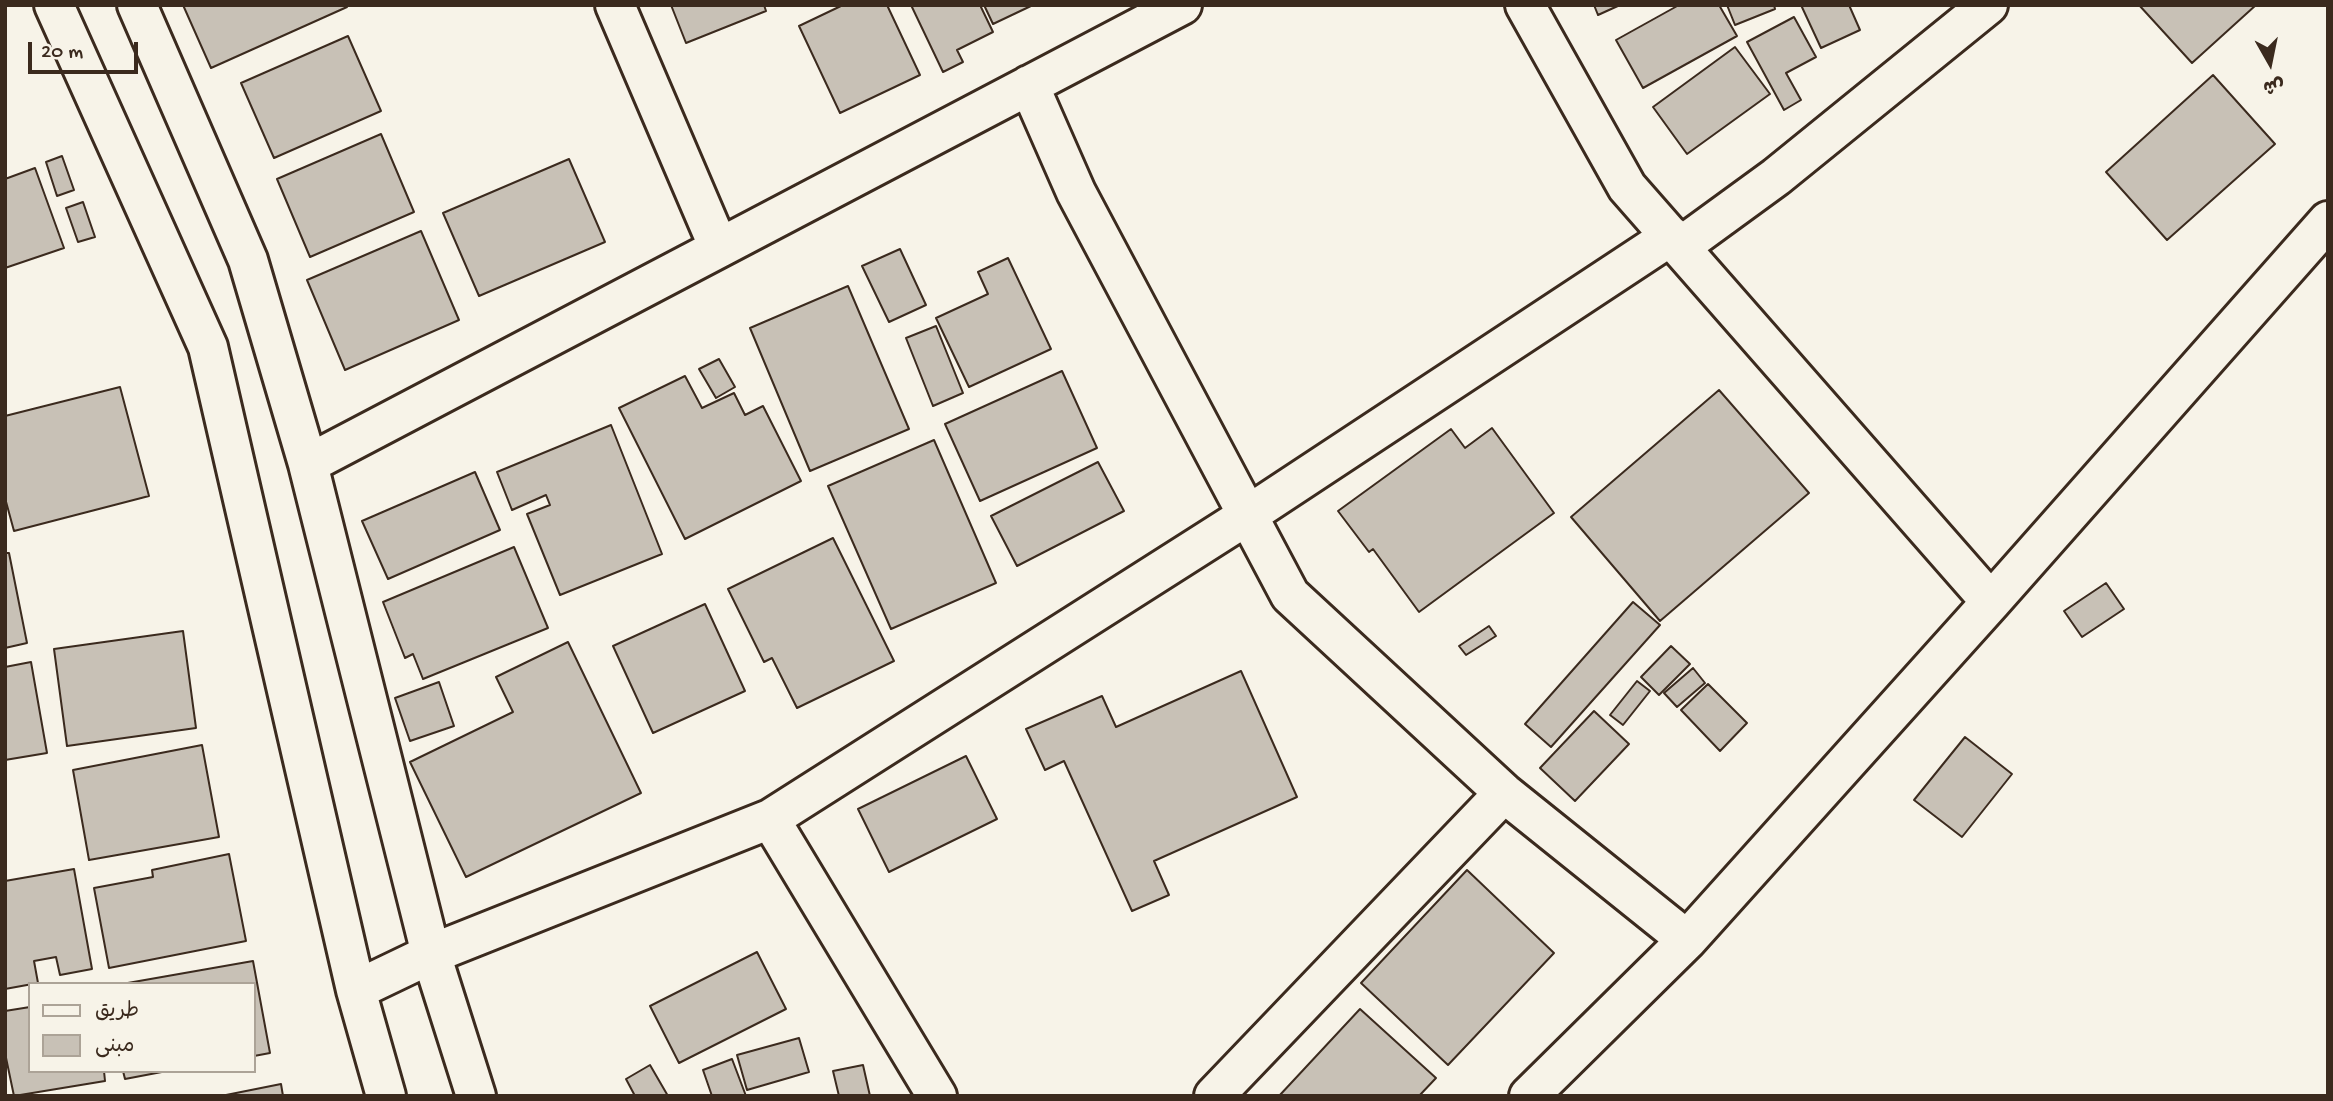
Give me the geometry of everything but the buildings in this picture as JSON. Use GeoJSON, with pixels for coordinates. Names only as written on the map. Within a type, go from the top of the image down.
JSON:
{"type":"FeatureCollection","features":[{"type":"Feature","properties":{"kind":"street"},"geometry":{"type":"LineString","coordinates":[[54,5],[208,347],[356,990],[386,1096]]}},
{"type":"Feature","properties":{"kind":"street"},"geometry":{"type":"LineString","coordinates":[[137,5],[248,260],[308,464],[431,954],[476,1096]]}},
{"type":"Feature","properties":{"kind":"street"},"geometry":{"type":"LineString","coordinates":[[615,5],[719,248]]}},
{"type":"Feature","properties":{"kind":"street"},"geometry":{"type":"LineString","coordinates":[[308,464],[1182,5]]}},
{"type":"Feature","properties":{"kind":"street"},"geometry":{"type":"LineString","coordinates":[[1525,5],[1627,187],[1991,602]]}},
{"type":"Feature","properties":{"kind":"street"},"geometry":{"type":"LineString","coordinates":[[356,990],[431,954],[769,819],[1776,177],[1987,5]]}},
{"type":"Feature","properties":{"kind":"street"},"geometry":{"type":"LineString","coordinates":[[1029,85],[1076,192],[1290,595],[1504,793],[1687,940]]}},
{"type":"Feature","properties":{"kind":"street"},"geometry":{"type":"LineString","coordinates":[[1529,1096],[1687,940],[2328,221]]}},
{"type":"Feature","properties":{"kind":"street"},"geometry":{"type":"LineString","coordinates":[[1214,1096],[1504,793]]}},
{"type":"Feature","properties":{"kind":"street"},"geometry":{"type":"LineString","coordinates":[[769,819],[937,1096]]}}]}
